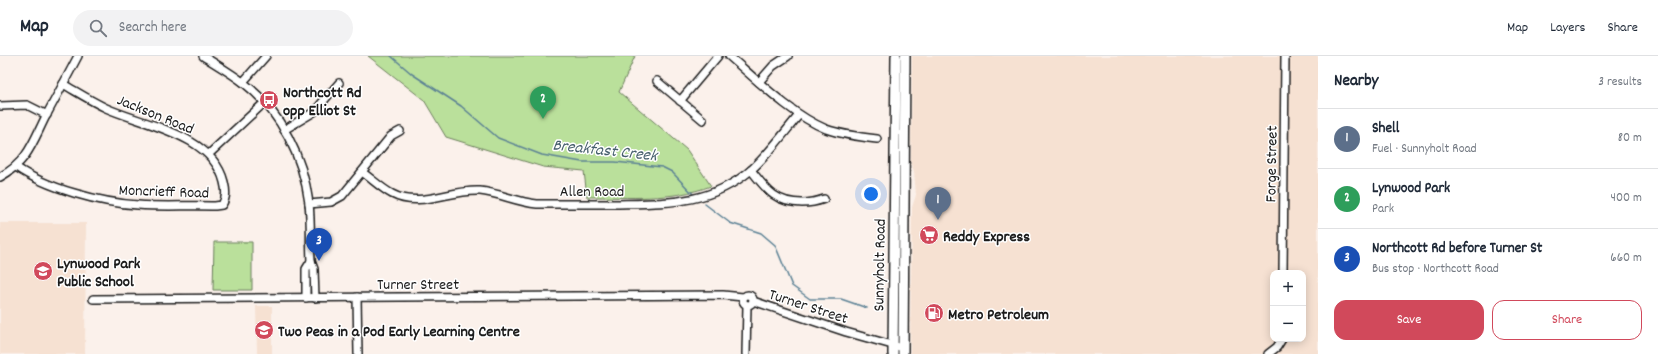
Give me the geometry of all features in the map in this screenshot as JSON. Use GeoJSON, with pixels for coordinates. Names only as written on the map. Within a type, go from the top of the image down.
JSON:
{"type":"FeatureCollection","features":[{"type":"Feature","properties":{"kind":"main road","name":"Sunnyholt Road"},"geometry":{"type":"LineString","coordinates":[[893,350],[896,56]]}},
{"type":"Feature","properties":{"kind":"main road","name":"Sunnyholt Road"},"geometry":{"type":"LineString","coordinates":[[904,351],[905,56]]}},
{"type":"Feature","properties":{"kind":"street"},"geometry":{"type":"LineString","coordinates":[[0,177],[16,166],[32,145],[78,56]]}},
{"type":"Feature","properties":{"kind":"street"},"geometry":{"type":"LineString","coordinates":[[203,56],[243,82],[264,103],[284,130],[302,170],[309,204],[311,261],[314,269],[315,298]]}},
{"type":"Feature","properties":{"kind":"street"},"geometry":{"type":"LineString","coordinates":[[243,82],[266,56]]}},
{"type":"Feature","properties":{"kind":"street"},"geometry":{"type":"LineString","coordinates":[[680,101],[718,56]]}},
{"type":"Feature","properties":{"kind":"street"},"geometry":{"type":"LineString","coordinates":[[729,56],[799,115],[813,123],[832,131],[853,136],[877,139]]}},
{"type":"Feature","properties":{"kind":"street"},"geometry":{"type":"LineString","coordinates":[[759,82],[772,66],[788,56]]}},
{"type":"Feature","properties":{"kind":"street","name":"Forge Street"},"geometry":{"type":"LineString","coordinates":[[1283,270],[1285,56]]}},
{"type":"Feature","properties":{"kind":"street"},"geometry":{"type":"LineString","coordinates":[[657,81],[702,120]]}},
{"type":"Feature","properties":{"kind":"street"},"geometry":{"type":"LineString","coordinates":[[284,130],[314,112],[339,83]]}},
{"type":"Feature","properties":{"kind":"street","name":"Jackson Road"},"geometry":{"type":"LineString","coordinates":[[63,84],[106,108],[187,139],[209,154],[222,175],[226,189],[226,199],[222,205]]}},
{"type":"Feature","properties":{"kind":"street"},"geometry":{"type":"LineString","coordinates":[[209,154],[264,103]]}},
{"type":"Feature","properties":{"kind":"street"},"geometry":{"type":"LineString","coordinates":[[0,106],[27,105],[47,115]]}},
{"type":"Feature","properties":{"kind":"street","name":"Allen Road"},"geometry":{"type":"LineString","coordinates":[[362,172],[399,198],[414,200],[474,191],[493,193],[528,203],[660,204],[684,201],[728,186],[751,170],[799,115]]}},
{"type":"Feature","properties":{"kind":"street"},"geometry":{"type":"LineString","coordinates":[[309,204],[327,203],[339,198],[345,193],[391,136],[400,131]]}},
{"type":"Feature","properties":{"kind":"street","name":"Moncrieff Road"},"geometry":{"type":"LineString","coordinates":[[16,166],[27,174],[42,181],[94,198],[117,203],[139,205],[222,205]]}},
{"type":"Feature","properties":{"kind":"street"},"geometry":{"type":"LineString","coordinates":[[751,170],[769,191],[780,199],[797,203],[810,203],[824,198]]}},
{"type":"Feature","properties":{"kind":"street"},"geometry":{"type":"LineString","coordinates":[[306,298],[306,269],[311,261]]}},
{"type":"Feature","properties":{"kind":"street","name":"Turner Street"},"geometry":{"type":"LineString","coordinates":[[93,299],[723,294],[743,297],[743,302],[893,350],[904,351]]}},
{"type":"Feature","properties":{"kind":"street"},"geometry":{"type":"LineString","coordinates":[[357,298],[358,354]]}},
{"type":"Feature","properties":{"kind":"street"},"geometry":{"type":"LineString","coordinates":[[746,354],[750,303]]}},
{"type":"Feature","properties":{"kind":"street"},"geometry":{"type":"LineString","coordinates":[[1268,354],[1277,347],[1280,342]]}},
{"type":"Feature","properties":{"kind":"shaded area"},"geometry":{"type":"Polygon","coordinates":[[[912,56],[1318,56],[1318,354],[910,354],[912,207],[916,195],[914,171],[911,164],[912,56]]]}},
{"type":"Feature","properties":{"kind":"shaded area","name":"Lynwood Park Public School"},"geometry":{"type":"Polygon","coordinates":[[[0,223],[86,223],[85,354],[0,354],[0,223]]]}},
{"type":"Feature","properties":{"kind":"shaded area","name":"Two Peas in a Pod Early Learning Centre"},"geometry":{"type":"Polygon","coordinates":[[[256,306],[272,306],[272,354],[257,354],[256,306]]]}},
{"type":"Feature","properties":{"kind":"green space"},"geometry":{"type":"Polygon","coordinates":[[[368,56],[635,56],[619,92],[687,150],[711,186],[696,191],[665,196],[587,197],[584,171],[543,167],[446,137],[424,100],[368,56]]]}},
{"type":"Feature","properties":{"kind":"green space"},"geometry":{"type":"Polygon","coordinates":[[[214,242],[252,242],[252,290],[213,290],[214,242]]]}},
{"type":"Feature","properties":{"kind":"waterway","name":"Breakfast Creek"},"geometry":{"type":"LineString","coordinates":[[391,56],[412,74],[461,106],[498,138],[542,155],[582,162],[615,162],[662,167],[672,172],[693,194]]}},
{"type":"Feature","properties":{"kind":"waterway","name":"Breakfast Creek"},"geometry":{"type":"LineString","coordinates":[[705,204],[730,223],[761,233],[775,245],[792,286],[810,299],[841,299],[867,308]]}},
{"type":"Feature","properties":{"kind":"place","name":"Northcott Rd opp Elliot St"},"geometry":{"type":"Point","coordinates":[269,100]}},
{"type":"Feature","properties":{"kind":"place","name":"Lynwood Park"},"geometry":{"type":"Point","coordinates":[543,119]}},
{"type":"Feature","properties":{"kind":"place","name":"Shell"},"geometry":{"type":"Point","coordinates":[938,220]}},
{"type":"Feature","properties":{"kind":"place","name":"Reddy Express"},"geometry":{"type":"Point","coordinates":[929,235]}},
{"type":"Feature","properties":{"kind":"place","name":"Northcott Rd before Turner St"},"geometry":{"type":"Point","coordinates":[319,261]}},
{"type":"Feature","properties":{"kind":"place","name":"Lynwood Park Public School"},"geometry":{"type":"Point","coordinates":[43,271]}},
{"type":"Feature","properties":{"kind":"place","name":"Metro Petroleum"},"geometry":{"type":"Point","coordinates":[934,313]}},
{"type":"Feature","properties":{"kind":"place","name":"Two Peas in a Pod Early Learning Centre"},"geometry":{"type":"Point","coordinates":[264,330]}}]}
